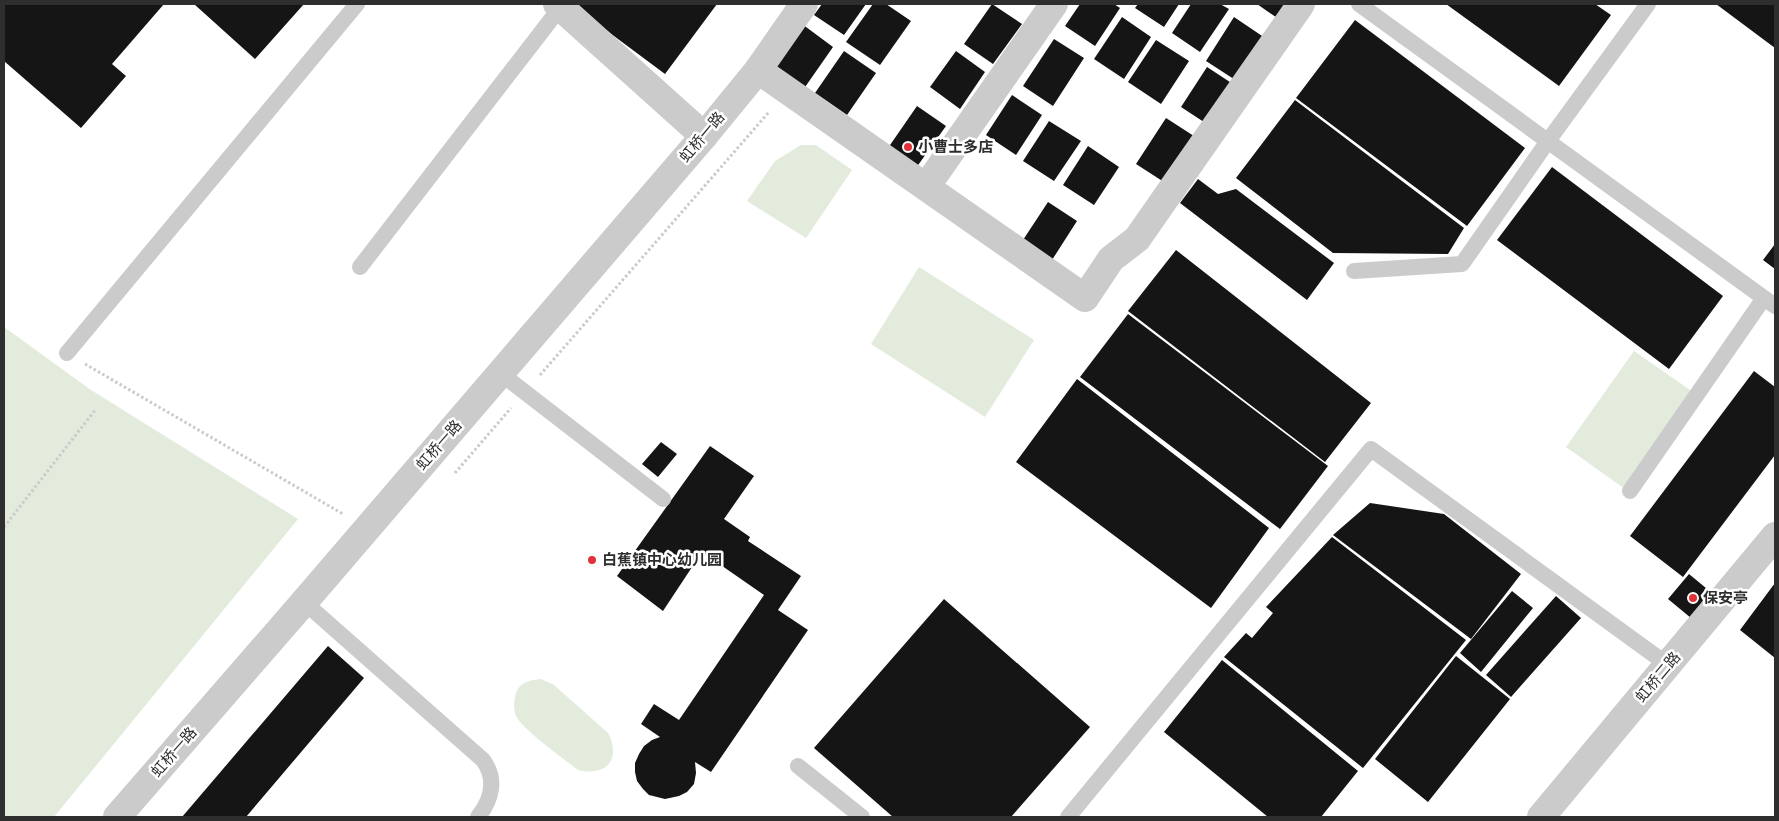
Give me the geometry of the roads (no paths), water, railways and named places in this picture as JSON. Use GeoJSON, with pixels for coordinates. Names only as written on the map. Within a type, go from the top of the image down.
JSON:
{"type":"FeatureCollection","features":[{"type":"Feature","properties":{"kind":"street","name":"虹桥一路"},"geometry":{"type":"LineString","coordinates":[[117,817],[704,136],[758,70],[804,4]]}},
{"type":"Feature","properties":{"kind":"street"},"geometry":{"type":"LineString","coordinates":[[926,188],[1054,4]]}},
{"type":"Feature","properties":{"kind":"street"},"geometry":{"type":"LineString","coordinates":[[758,70],[1085,298],[1111,259],[1137,239],[1301,4]]}},
{"type":"Feature","properties":{"kind":"street"},"geometry":{"type":"LineString","coordinates":[[560,5],[704,136]]}},
{"type":"Feature","properties":{"kind":"street","name":"虹桥二路"},"geometry":{"type":"LineString","coordinates":[[1541,817],[1775,536]]}},
{"type":"Feature","properties":{"kind":"lane"},"geometry":{"type":"LineString","coordinates":[[67,354],[357,4]]}},
{"type":"Feature","properties":{"kind":"lane"},"geometry":{"type":"LineString","coordinates":[[1359,4],[1770,302],[1630,491]]}},
{"type":"Feature","properties":{"kind":"lane"},"geometry":{"type":"LineString","coordinates":[[1354,271],[1462,264],[1548,141],[1648,4]]}},
{"type":"Feature","properties":{"kind":"lane"},"geometry":{"type":"LineString","coordinates":[[360,267],[560,5]]}},
{"type":"Feature","properties":{"kind":"lane"},"geometry":{"type":"LineString","coordinates":[[500,373],[662,499]]}},
{"type":"Feature","properties":{"kind":"lane"},"geometry":{"type":"LineString","coordinates":[[1068,817],[1371,449],[1668,665]]}},
{"type":"Feature","properties":{"kind":"lane"},"geometry":{"type":"LineString","coordinates":[[304,602],[483,760],[490,773],[492,787],[488,801],[478,817]]}},
{"type":"Feature","properties":{"kind":"lane"},"geometry":{"type":"LineString","coordinates":[[798,766],[862,817]]}},
{"type":"Feature","properties":{"kind":"place","name":"小曹士多店"},"geometry":{"type":"Point","coordinates":[908,147]}},
{"type":"Feature","properties":{"kind":"place","name":"白蕉镇中心幼儿园"},"geometry":{"type":"Point","coordinates":[592,560]}},
{"type":"Feature","properties":{"kind":"place","name":"保安亭"},"geometry":{"type":"Point","coordinates":[1693,598]}}]}
